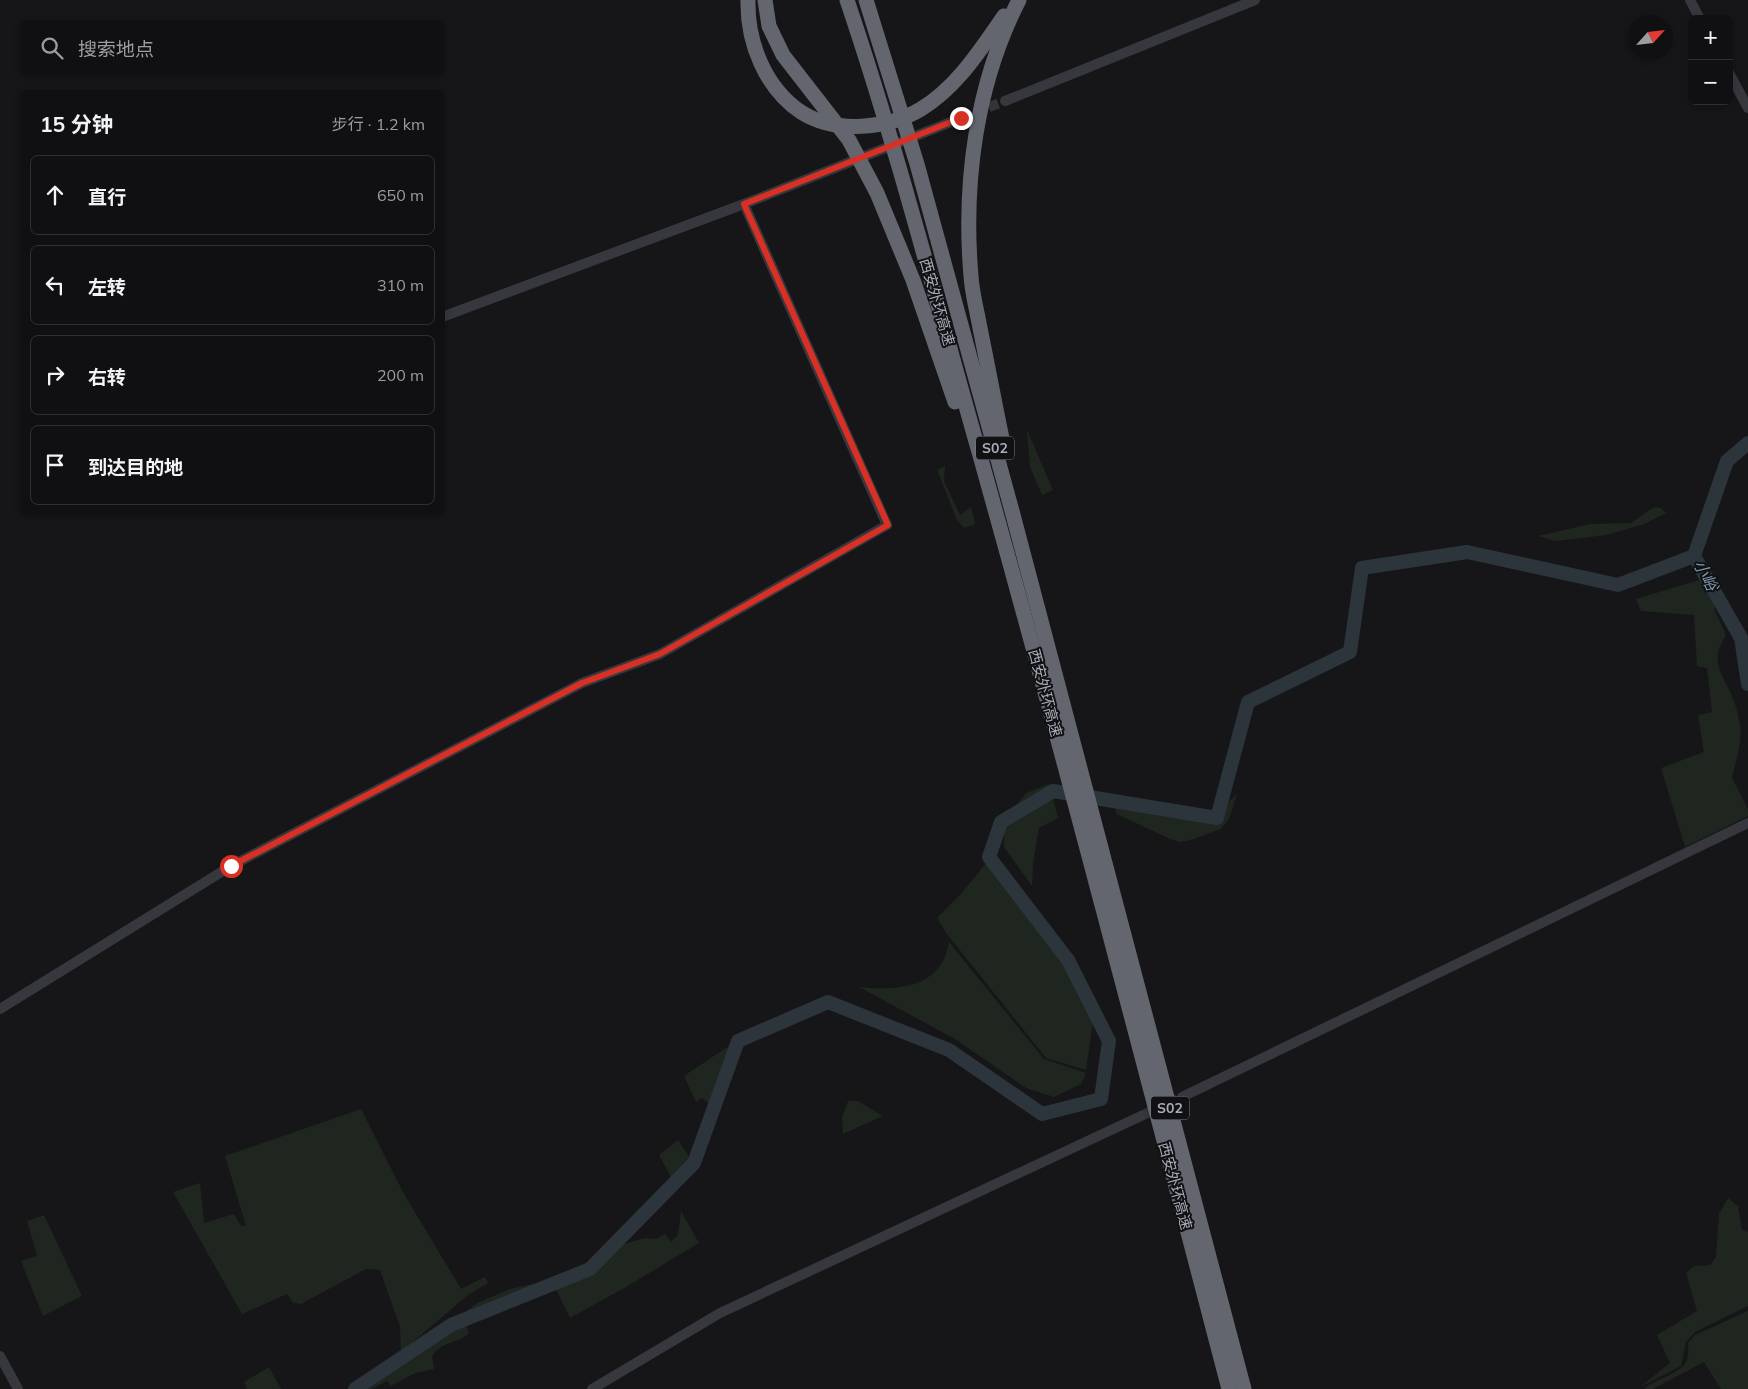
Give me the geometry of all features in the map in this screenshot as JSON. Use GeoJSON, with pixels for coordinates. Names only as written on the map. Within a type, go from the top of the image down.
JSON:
{"type":"FeatureCollection","features":[{"type":"Feature","properties":{"kind":"highway"},"geometry":{"type":"LineString","coordinates":[[748,0],[747,12],[754,48],[764,72],[782,94],[802,112],[828,123],[861,127],[897,121],[920,109],[946,91],[965,71],[1015,0]]}},
{"type":"Feature","properties":{"kind":"highway"},"geometry":{"type":"LineString","coordinates":[[765,0],[769,26],[783,55],[849,140],[877,193],[913,280],[955,402],[1020,603]]}},
{"type":"Feature","properties":{"kind":"highway","name":"西安外环高速"},"geometry":{"type":"LineString","coordinates":[[847,0],[900,169],[1020,603],[1063,733],[1244,1389]]}},
{"type":"Feature","properties":{"kind":"highway","name":"西安外环高速"},"geometry":{"type":"LineString","coordinates":[[866,0],[917,164],[1037,604],[1063,733]]}},
{"type":"Feature","properties":{"kind":"highway"},"geometry":{"type":"LineString","coordinates":[[1019,0],[998,47],[990,72],[976,132],[968,202],[971,277],[991,387],[1037,604]]}},
{"type":"Feature","properties":{"kind":"highway","name":"西安外环高速"},"geometry":{"type":"LineString","coordinates":[[1089,829],[1228,1389]]}},
{"type":"Feature","properties":{"kind":"street"},"geometry":{"type":"LineString","coordinates":[[1005,101],[1255,0]]}},
{"type":"Feature","properties":{"kind":"street"},"geometry":{"type":"LineString","coordinates":[[1690,0],[1698,15]]}},
{"type":"Feature","properties":{"kind":"street"},"geometry":{"type":"LineString","coordinates":[[1733,80],[1748,108]]}},
{"type":"Feature","properties":{"kind":"street"},"geometry":{"type":"LineString","coordinates":[[445,316],[744,204],[961,118]]}},
{"type":"Feature","properties":{"kind":"street"},"geometry":{"type":"LineString","coordinates":[[0,1010],[231,866],[582,683],[660,654],[888,525],[744,204]]}},
{"type":"Feature","properties":{"kind":"street"},"geometry":{"type":"LineString","coordinates":[[1182,1097],[1745,824]]}},
{"type":"Feature","properties":{"kind":"street"},"geometry":{"type":"LineString","coordinates":[[592,1389],[720,1313],[1141,1116]]}},
{"type":"Feature","properties":{"kind":"street"},"geometry":{"type":"LineString","coordinates":[[0,1356],[18,1389]]}},
{"type":"Feature","properties":{"kind":"shaded area"},"geometry":{"type":"Polygon","coordinates":[[[1027,430],[1053,490],[1042,495],[1030,467],[1027,430]]]}},
{"type":"Feature","properties":{"kind":"shaded area"},"geometry":{"type":"Polygon","coordinates":[[[945,466],[944,481],[960,515],[971,507],[975,524],[964,528],[957,520],[937,470],[945,466]]]}},
{"type":"Feature","properties":{"kind":"shaded area"},"geometry":{"type":"Polygon","coordinates":[[[1654,507],[1661,508],[1666,513],[1644,524],[1607,535],[1556,541],[1538,536],[1590,524],[1631,523],[1654,507]]]}},
{"type":"Feature","properties":{"kind":"shaded area"},"geometry":{"type":"Polygon","coordinates":[[[1706,578],[1713,584],[1715,611],[1726,635],[1718,653],[1719,668],[1736,705],[1740,725],[1737,759],[1732,778],[1748,809],[1748,816],[1685,847],[1661,768],[1704,752],[1698,715],[1712,712],[1707,668],[1697,666],[1694,615],[1641,611],[1636,599],[1706,578]]]}},
{"type":"Feature","properties":{"kind":"shaded area"},"geometry":{"type":"Polygon","coordinates":[[[1049,784],[1058,818],[1039,828],[1033,863],[1032,886],[1004,847],[1004,821],[1026,793],[1049,784]]]}},
{"type":"Feature","properties":{"kind":"shaded area"},"geometry":{"type":"Polygon","coordinates":[[[1237,794],[1229,819],[1221,829],[1180,842],[1117,814],[1111,796],[1159,815],[1192,820],[1220,810],[1237,794]]]}},
{"type":"Feature","properties":{"kind":"shaded area"},"geometry":{"type":"Polygon","coordinates":[[[992,856],[1019,903],[1090,995],[1093,1022],[1086,1070],[1046,1058],[946,933],[937,918],[959,896],[992,856]]]}},
{"type":"Feature","properties":{"kind":"shaded area"},"geometry":{"type":"Polygon","coordinates":[[[949,942],[1044,1059],[1086,1073],[1081,1084],[1054,1097],[1026,1088],[955,1039],[859,987],[902,987],[923,980],[932,975],[941,964],[946,955],[949,942]]]}},
{"type":"Feature","properties":{"kind":"shaded area"},"geometry":{"type":"Polygon","coordinates":[[[737,1043],[712,1106],[702,1098],[696,1102],[684,1076],[726,1048],[737,1043]]]}},
{"type":"Feature","properties":{"kind":"shaded area"},"geometry":{"type":"Polygon","coordinates":[[[848,1101],[858,1101],[883,1116],[843,1134],[842,1118],[848,1101]]]}},
{"type":"Feature","properties":{"kind":"shaded area"},"geometry":{"type":"Polygon","coordinates":[[[361,1109],[404,1194],[461,1289],[485,1277],[488,1283],[468,1295],[401,1352],[400,1327],[380,1270],[366,1269],[301,1304],[293,1303],[287,1294],[242,1314],[173,1192],[200,1183],[204,1223],[234,1214],[241,1226],[246,1226],[225,1156],[361,1109]]]}},
{"type":"Feature","properties":{"kind":"shaded area"},"geometry":{"type":"Polygon","coordinates":[[[678,1140],[692,1161],[676,1186],[659,1155],[678,1140]]]}},
{"type":"Feature","properties":{"kind":"shaded area"},"geometry":{"type":"Polygon","coordinates":[[[1728,1198],[1738,1206],[1742,1230],[1748,1232],[1748,1306],[1695,1332],[1686,1342],[1681,1366],[1640,1387],[1670,1363],[1657,1335],[1697,1311],[1686,1273],[1694,1266],[1710,1265],[1716,1257],[1719,1214],[1728,1198]]]}},
{"type":"Feature","properties":{"kind":"shaded area"},"geometry":{"type":"Polygon","coordinates":[[[681,1211],[699,1243],[570,1318],[556,1289],[544,1295],[508,1301],[481,1309],[472,1315],[467,1323],[469,1333],[441,1347],[432,1356],[434,1369],[415,1373],[391,1386],[387,1381],[372,1389],[350,1389],[392,1369],[477,1303],[510,1289],[584,1273],[624,1244],[645,1238],[656,1239],[665,1234],[671,1242],[678,1235],[681,1211]]]}},
{"type":"Feature","properties":{"kind":"shaded area"},"geometry":{"type":"Polygon","coordinates":[[[44,1215],[82,1296],[43,1316],[21,1261],[37,1256],[27,1221],[44,1215]]]}},
{"type":"Feature","properties":{"kind":"shaded area"},"geometry":{"type":"Polygon","coordinates":[[[1748,1311],[1748,1389],[1721,1389],[1704,1362],[1653,1389],[1644,1389],[1684,1365],[1688,1356],[1688,1343],[1695,1335],[1748,1311]]]}},
{"type":"Feature","properties":{"kind":"shaded area"},"geometry":{"type":"Polygon","coordinates":[[[269,1367],[281,1389],[247,1389],[244,1382],[269,1367]]]}},
{"type":"Feature","properties":{"kind":"waterway","name":"小峪"},"geometry":{"type":"LineString","coordinates":[[1748,443],[1727,461],[1694,556],[1741,638],[1748,684]]}},
{"type":"Feature","properties":{"kind":"waterway"},"geometry":{"type":"LineString","coordinates":[[355,1389],[451,1325],[590,1269],[694,1163],[738,1041],[828,1002],[949,1050],[1042,1114],[1101,1099],[1109,1041],[1068,960],[989,857],[1001,822],[1053,791],[1217,818],[1248,702],[1350,652],[1362,568],[1467,552],[1618,585],[1694,556]]}},
{"type":"Feature","properties":{"kind":"tunnel"},"geometry":{"type":"LineString","coordinates":[[961,118],[1005,101]]}},
{"type":"Feature","properties":{"kind":"tunnel"},"geometry":{"type":"LineString","coordinates":[[1141,1116],[1182,1097]]}},
{"type":"Feature","properties":{"kind":"route"},"geometry":{"type":"LineString","coordinates":[[231,866],[582,683],[660,654],[888,525],[744,204],[961,118]]}}]}
